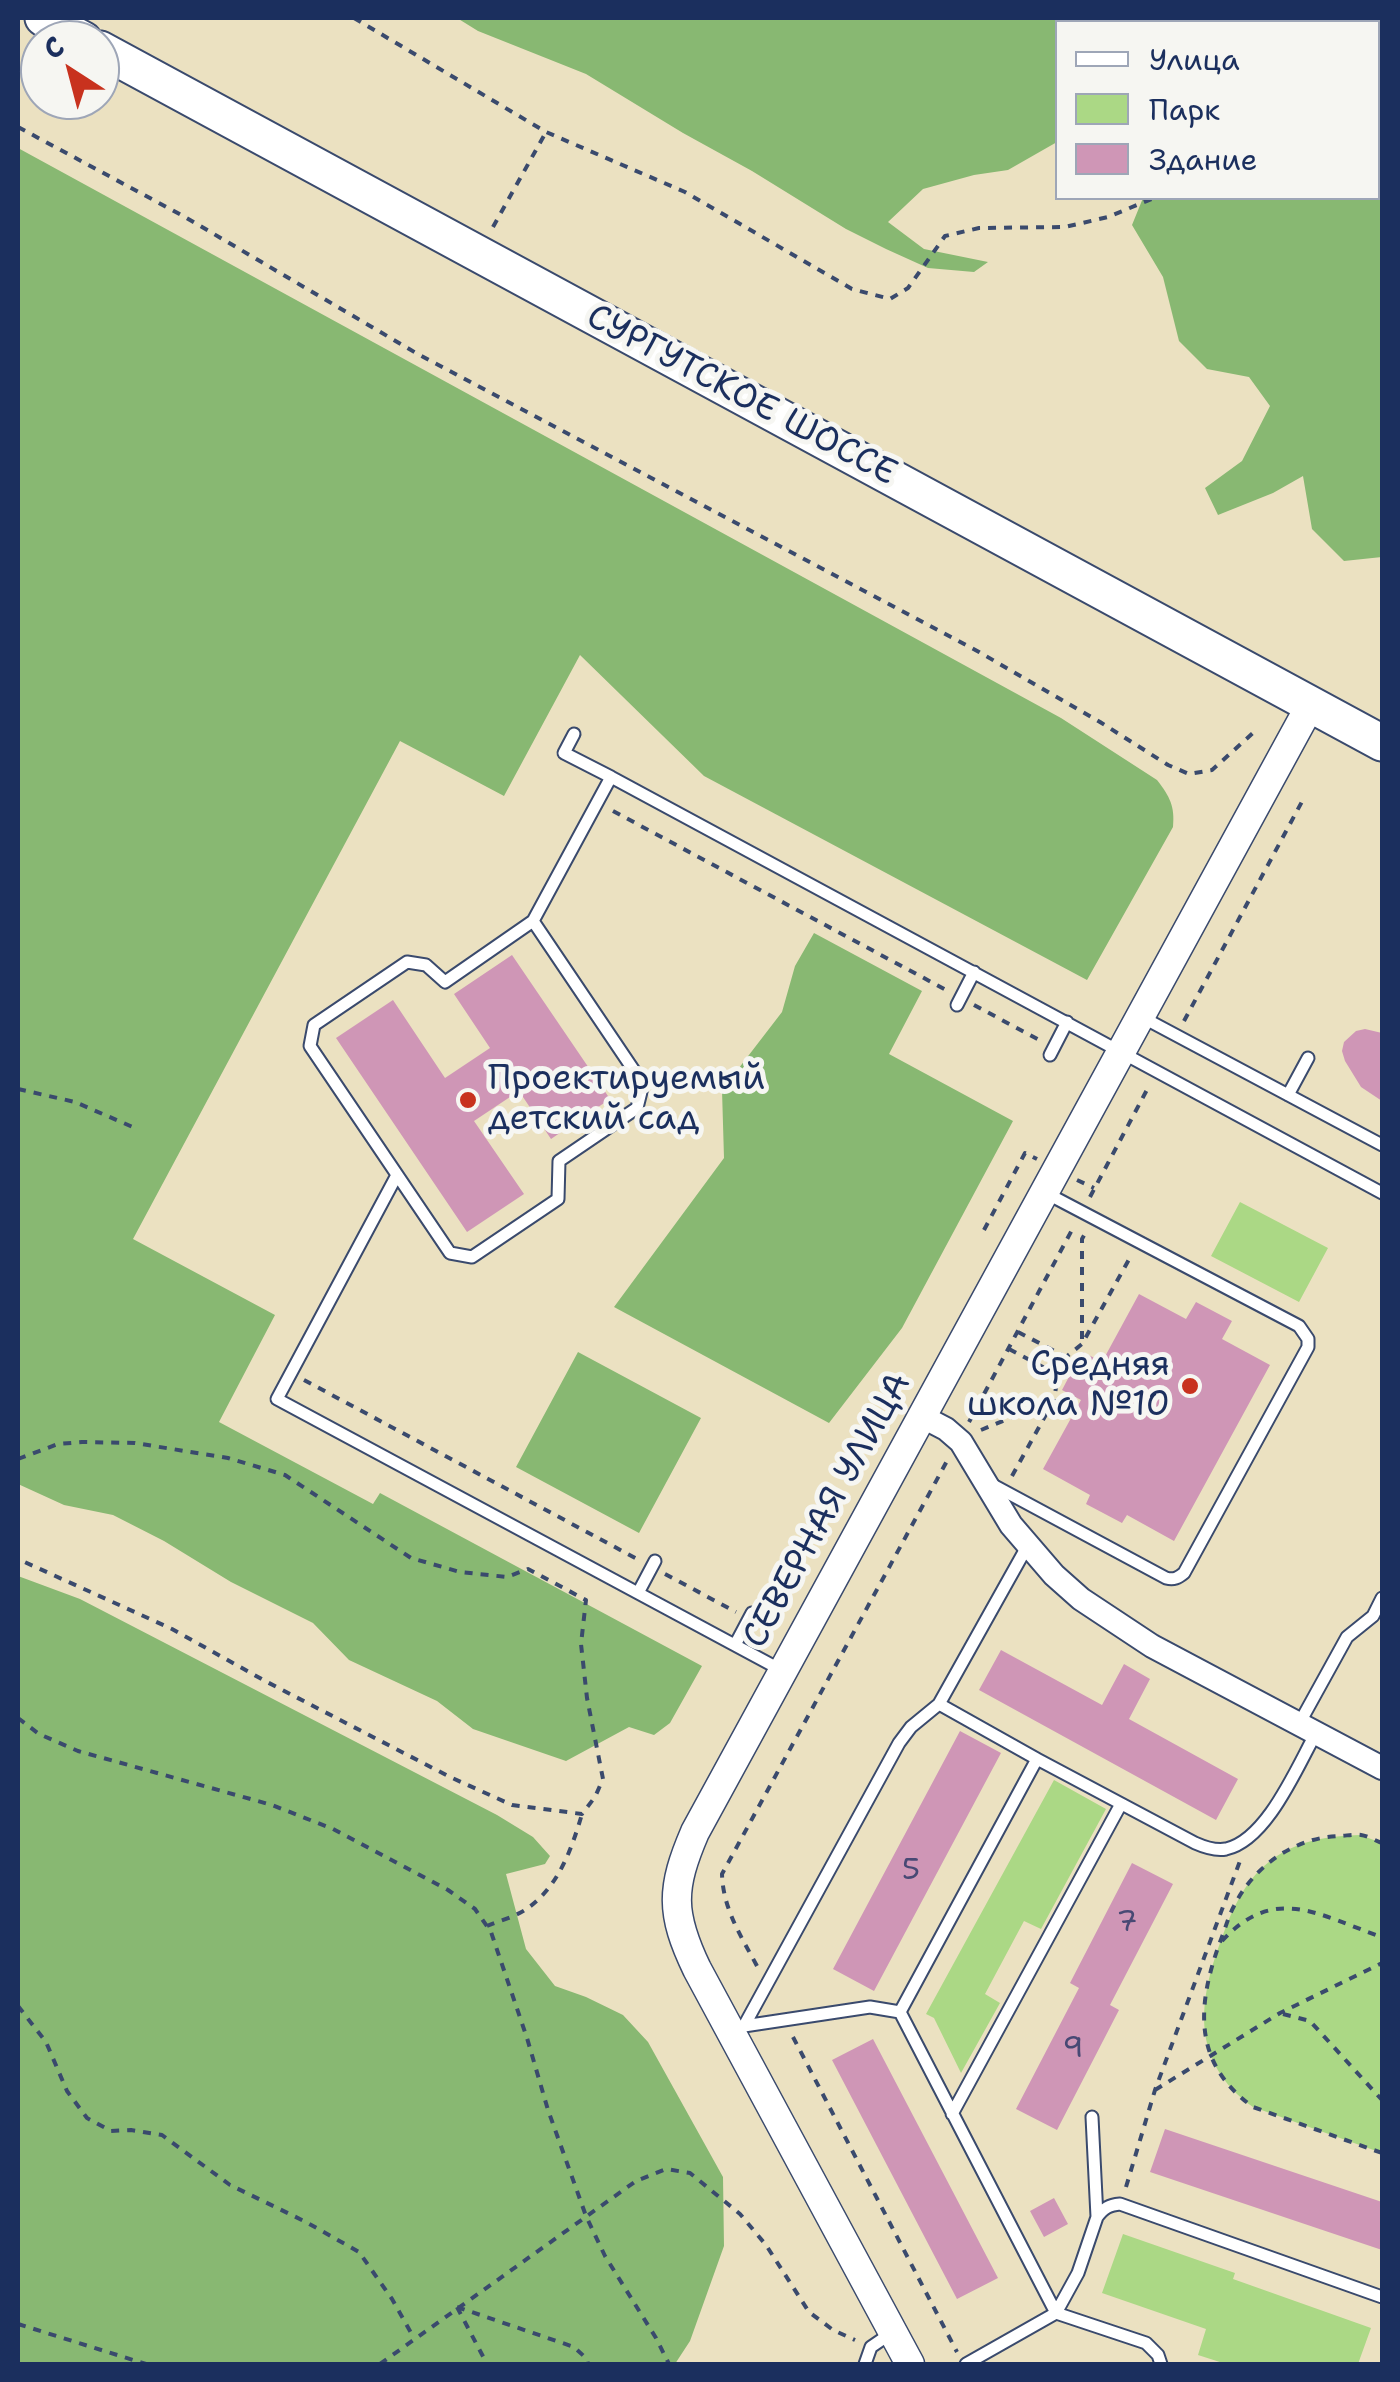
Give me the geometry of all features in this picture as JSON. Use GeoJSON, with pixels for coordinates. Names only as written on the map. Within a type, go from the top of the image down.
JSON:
{"type":"FeatureCollection","features":[{"type":"Feature","properties":{"kind":"main road","name":"СУРГУТСКОЕ ШОССЕ"},"geometry":{"type":"LineString","coordinates":[[120,59],[1382,743]]}},
{"type":"Feature","properties":{"kind":"street","name":"СЕВЕРНАЯ УЛИЦА"},"geometry":{"type":"LineString","coordinates":[[910,2364],[882,2340],[738,2029],[684,1943],[676,1912],[676,1885],[695,1832],[1310,704]]}},
{"type":"Feature","properties":{"kind":"street"},"geometry":{"type":"LineString","coordinates":[[923,1417],[958,1440],[994,1486],[997,1505],[1054,1575],[1081,1599],[1152,1646],[1382,1768]]}},
{"type":"Feature","properties":{"kind":"lane"},"geometry":{"type":"LineString","coordinates":[[574,734],[564,752],[1382,1192]]}},
{"type":"Feature","properties":{"kind":"lane"},"geometry":{"type":"LineString","coordinates":[[533,922],[643,1084],[637,1108],[558,1161],[558,1199],[472,1258],[450,1253],[397,1175],[310,1046],[314,1025],[407,962],[426,965],[445,982],[533,922],[610,778]]}},
{"type":"Feature","properties":{"kind":"lane"},"geometry":{"type":"LineString","coordinates":[[959,1001],[974,972]]}},
{"type":"Feature","properties":{"kind":"lane"},"geometry":{"type":"LineString","coordinates":[[1140,1016],[1382,1145]]}},
{"type":"Feature","properties":{"kind":"lane"},"geometry":{"type":"LineString","coordinates":[[1052,1051],[1067,1022]]}},
{"type":"Feature","properties":{"kind":"lane"},"geometry":{"type":"LineString","coordinates":[[1288,1095],[1308,1058]]}},
{"type":"Feature","properties":{"kind":"lane"},"geometry":{"type":"LineString","coordinates":[[397,1175],[277,1400],[783,1671]]}},
{"type":"Feature","properties":{"kind":"lane"},"geometry":{"type":"LineString","coordinates":[[994,1486],[1166,1578],[1179,1577],[1308,1347],[1308,1339],[1299,1326],[1044,1192]]}},
{"type":"Feature","properties":{"kind":"lane"},"geometry":{"type":"LineString","coordinates":[[738,2029],[899,1742],[911,1726],[939,1704],[1028,1545]]}},
{"type":"Feature","properties":{"kind":"lane"},"geometry":{"type":"LineString","coordinates":[[638,1593],[653,1564]]}},
{"type":"Feature","properties":{"kind":"lane"},"geometry":{"type":"LineString","coordinates":[[939,1704],[1120,1804],[1208,1848],[1226,1848],[1249,1838],[1270,1815],[1347,1637],[1378,1618],[1382,1598]]}},
{"type":"Feature","properties":{"kind":"lane"},"geometry":{"type":"LineString","coordinates":[[735,1645],[751,1616]]}},
{"type":"Feature","properties":{"kind":"lane"},"geometry":{"type":"LineString","coordinates":[[900,2012],[1037,1759]]}},
{"type":"Feature","properties":{"kind":"lane"},"geometry":{"type":"LineString","coordinates":[[952,2114],[1120,1804]]}},
{"type":"Feature","properties":{"kind":"lane"},"geometry":{"type":"LineString","coordinates":[[738,2029],[870,2007],[900,2012]]}},
{"type":"Feature","properties":{"kind":"lane"},"geometry":{"type":"LineString","coordinates":[[900,2012],[1056,2313],[1146,2343],[1158,2355],[1160,2364]]}},
{"type":"Feature","properties":{"kind":"lane"},"geometry":{"type":"LineString","coordinates":[[1092,2118],[1098,2216]]}},
{"type":"Feature","properties":{"kind":"lane"},"geometry":{"type":"LineString","coordinates":[[965,2364],[1056,2313],[1078,2273],[1098,2216],[1112,2204],[1382,2297]]}},
{"type":"Feature","properties":{"kind":"lane"},"geometry":{"type":"LineString","coordinates":[[865,2364],[882,2340]]}},
{"type":"Feature","properties":{"kind":"path"},"geometry":{"type":"LineString","coordinates":[[354,18],[546,132],[685,192],[852,289],[890,299],[908,288],[946,236],[978,228],[1065,227],[1108,217],[1149,200]]}},
{"type":"Feature","properties":{"kind":"path"},"geometry":{"type":"LineString","coordinates":[[18,126],[186,217],[416,353],[979,652],[1168,766],[1189,774],[1212,770],[1254,734]]}},
{"type":"Feature","properties":{"kind":"path"},"geometry":{"type":"LineString","coordinates":[[478,253],[546,132]]}},
{"type":"Feature","properties":{"kind":"path"},"geometry":{"type":"LineString","coordinates":[[1176,1035],[1305,796]]}},
{"type":"Feature","properties":{"kind":"path"},"geometry":{"type":"LineString","coordinates":[[598,801],[1052,1051]]}},
{"type":"Feature","properties":{"kind":"path"},"geometry":{"type":"LineString","coordinates":[[766,1985],[730,1916],[722,1893],[722,1874],[1008,1349],[1088,1214],[1157,1070]]}},
{"type":"Feature","properties":{"kind":"path"},"geometry":{"type":"LineString","coordinates":[[18,1088],[75,1102],[135,1128]]}},
{"type":"Feature","properties":{"kind":"path"},"geometry":{"type":"LineString","coordinates":[[1082,1344],[1082,1239],[1088,1214]]}},
{"type":"Feature","properties":{"kind":"path"},"geometry":{"type":"LineString","coordinates":[[994,1486],[1054,1400],[1058,1374],[1066,1357],[1082,1344],[1139,1241]]}},
{"type":"Feature","properties":{"kind":"path"},"geometry":{"type":"LineString","coordinates":[[1018,1332],[1066,1357]]}},
{"type":"Feature","properties":{"kind":"path"},"geometry":{"type":"LineString","coordinates":[[1008,1349],[1058,1374]]}},
{"type":"Feature","properties":{"kind":"path"},"geometry":{"type":"LineString","coordinates":[[291,1373],[751,1616]]}},
{"type":"Feature","properties":{"kind":"path"},"geometry":{"type":"LineString","coordinates":[[958,1440],[1054,1400]]}},
{"type":"Feature","properties":{"kind":"path"},"geometry":{"type":"LineString","coordinates":[[18,1459],[58,1444],[82,1442],[135,1443],[228,1458],[284,1475],[411,1558],[460,1572],[507,1577],[528,1569],[586,1600],[581,1644],[603,1778],[596,1797],[582,1814],[565,1866],[525,1910],[487,1926]]}},
{"type":"Feature","properties":{"kind":"path"},"geometry":{"type":"LineString","coordinates":[[18,1559],[172,1628],[283,1691],[465,1784],[512,1805],[582,1814]]}},
{"type":"Feature","properties":{"kind":"path"},"geometry":{"type":"LineString","coordinates":[[18,1718],[40,1734],[78,1751],[224,1791],[332,1829],[475,1908],[491,1932],[586,2216],[604,2256],[668,2364]]}},
{"type":"Feature","properties":{"kind":"path"},"geometry":{"type":"LineString","coordinates":[[1382,1843],[1360,1835],[1327,1836],[1272,1859],[1234,1904],[1206,1989],[1203,2010],[1210,2056],[1237,2096],[1254,2107],[1382,2153]]}},
{"type":"Feature","properties":{"kind":"path"},"geometry":{"type":"LineString","coordinates":[[1120,2204],[1156,2090],[1249,1838]]}},
{"type":"Feature","properties":{"kind":"path"},"geometry":{"type":"LineString","coordinates":[[1219,1945],[1238,1924],[1256,1913],[1294,1907],[1382,1937]]}},
{"type":"Feature","properties":{"kind":"path"},"geometry":{"type":"LineString","coordinates":[[1156,2090],[1280,2013],[1382,1963]]}},
{"type":"Feature","properties":{"kind":"path"},"geometry":{"type":"LineString","coordinates":[[18,2006],[46,2042],[67,2091],[87,2118],[111,2131],[162,2135],[230,2185],[359,2252],[414,2338]]}},
{"type":"Feature","properties":{"kind":"path"},"geometry":{"type":"LineString","coordinates":[[1280,2013],[1310,2020],[1382,2100]]}},
{"type":"Feature","properties":{"kind":"path"},"geometry":{"type":"LineString","coordinates":[[784,2020],[965,2364]]}},
{"type":"Feature","properties":{"kind":"path"},"geometry":{"type":"LineString","coordinates":[[380,2364],[636,2181],[666,2169],[690,2173],[740,2214],[766,2244],[809,2312],[833,2330],[882,2340]]}},
{"type":"Feature","properties":{"kind":"path"},"geometry":{"type":"LineString","coordinates":[[457,2307],[488,2364]]}},
{"type":"Feature","properties":{"kind":"path"},"geometry":{"type":"LineString","coordinates":[[457,2307],[574,2347],[588,2364]]}},
{"type":"Feature","properties":{"kind":"path"},"geometry":{"type":"LineString","coordinates":[[18,2324],[146,2364]]}},
{"type":"Feature","properties":{"kind":"green space"},"geometry":{"type":"Polygon","coordinates":[[[457,18],[1382,18],[1382,557],[1344,561],[1312,529],[1303,476],[1218,515],[1205,488],[1242,461],[1270,406],[1249,377],[1207,369],[1179,341],[1163,277],[1132,225],[1142,200],[1380,200],[1380,20],[1055,20],[1055,143],[1008,170],[923,189],[888,222],[924,249],[988,262],[974,272],[928,268],[886,249],[586,74],[478,31],[457,18]]]}},
{"type":"Feature","properties":{"kind":"green space"},"geometry":{"type":"Polygon","coordinates":[[[18,148],[1061,718],[1157,780],[1171,802],[1173,827],[1087,980],[704,776],[580,655],[504,796],[400,741],[133,1239],[275,1315],[219,1422],[373,1504],[380,1493],[702,1666],[670,1723],[654,1735],[629,1727],[566,1761],[473,1729],[437,1701],[349,1660],[313,1623],[231,1582],[164,1541],[113,1515],[64,1505],[18,1484],[18,148]]]}},
{"type":"Feature","properties":{"kind":"green space"},"geometry":{"type":"Polygon","coordinates":[[[814,933],[922,991],[889,1054],[1013,1121],[902,1328],[829,1423],[614,1307],[724,1158],[722,1090],[782,1012],[795,966],[814,933]]]}},
{"type":"Feature","properties":{"kind":"green space"},"geometry":{"type":"Polygon","coordinates":[[[1240,1202],[1328,1248],[1299,1302],[1211,1256],[1240,1202]]]}},
{"type":"Feature","properties":{"kind":"green space"},"geometry":{"type":"Polygon","coordinates":[[[578,1352],[701,1418],[639,1533],[516,1467],[578,1352]]]}},
{"type":"Feature","properties":{"kind":"green space"},"geometry":{"type":"Polygon","coordinates":[[[18,1576],[80,1599],[497,1815],[533,1837],[550,1856],[545,1864],[506,1874],[526,1949],[555,1986],[623,2015],[648,2042],[723,2177],[724,2246],[690,2341],[675,2364],[18,2364],[18,1576]]]}},
{"type":"Feature","properties":{"kind":"green space"},"geometry":{"type":"Polygon","coordinates":[[[1054,1780],[1106,1809],[1041,1929],[1024,1921],[985,1994],[1000,2003],[961,2073],[934,2018],[926,2014],[1054,1780]]]}},
{"type":"Feature","properties":{"kind":"green space"},"geometry":{"type":"Polygon","coordinates":[[[1360,1835],[1382,1843],[1382,2153],[1253,2107],[1218,2070],[1205,2028],[1214,1959],[1236,1903],[1248,1884],[1264,1866],[1304,1843],[1360,1835]]]}},
{"type":"Feature","properties":{"kind":"green space"},"geometry":{"type":"Polygon","coordinates":[[[1123,2234],[1235,2273],[1233,2279],[1371,2328],[1358,2364],[1226,2364],[1198,2355],[1206,2329],[1102,2293],[1123,2234]]]}},
{"type":"Feature","properties":{"kind":"building"},"geometry":{"type":"Polygon","coordinates":[[[512,955],[610,1099],[551,1139],[519,1091],[474,1121],[524,1194],[467,1232],[336,1038],[393,1000],[445,1078],[490,1048],[454,994],[512,955]]]}},
{"type":"Feature","properties":{"kind":"building"},"geometry":{"type":"Polygon","coordinates":[[[1356,1031],[1382,1033],[1382,1101],[1361,1087],[1342,1051],[1344,1042],[1356,1031]]]}},
{"type":"Feature","properties":{"kind":"building"},"geometry":{"type":"Polygon","coordinates":[[[1139,1294],[1186,1319],[1196,1302],[1232,1321],[1222,1339],[1270,1365],[1174,1541],[1127,1515],[1122,1523],[1086,1504],[1090,1495],[1043,1469],[1081,1400],[1062,1390],[1072,1371],[1083,1352],[1102,1362],[1139,1294]]]}},
{"type":"Feature","properties":{"kind":"building"},"geometry":{"type":"Polygon","coordinates":[[[1001,1650],[1102,1705],[1124,1664],[1150,1679],[1129,1719],[1238,1779],[1216,1820],[979,1690],[1001,1650]]]}},
{"type":"Feature","properties":{"kind":"building"},"geometry":{"type":"Polygon","coordinates":[[[960,1731],[1001,1753],[874,1991],[833,1969],[960,1731]]]}},
{"type":"Feature","properties":{"kind":"building"},"geometry":{"type":"Polygon","coordinates":[[[1132,1863],[1173,1884],[1110,2005],[1119,2010],[1057,2130],[1016,2109],[1079,1988],[1070,1983],[1132,1863]]]}},
{"type":"Feature","properties":{"kind":"building"},"geometry":{"type":"Polygon","coordinates":[[[873,2039],[998,2278],[957,2299],[832,2060],[873,2039]]]}},
{"type":"Feature","properties":{"kind":"building"},"geometry":{"type":"Polygon","coordinates":[[[1165,2129],[1382,2202],[1382,2250],[1150,2172],[1165,2129]]]}},
{"type":"Feature","properties":{"kind":"building"},"geometry":{"type":"Polygon","coordinates":[[[1054,2198],[1068,2224],[1044,2237],[1030,2211],[1054,2198]]]}},
{"type":"Feature","properties":{"kind":"place","name":"Проектируемый детский сад"},"geometry":{"type":"Point","coordinates":[468,1100]}},
{"type":"Feature","properties":{"kind":"place","name":"Средняя школа №10"},"geometry":{"type":"Point","coordinates":[1190,1386]}}]}
